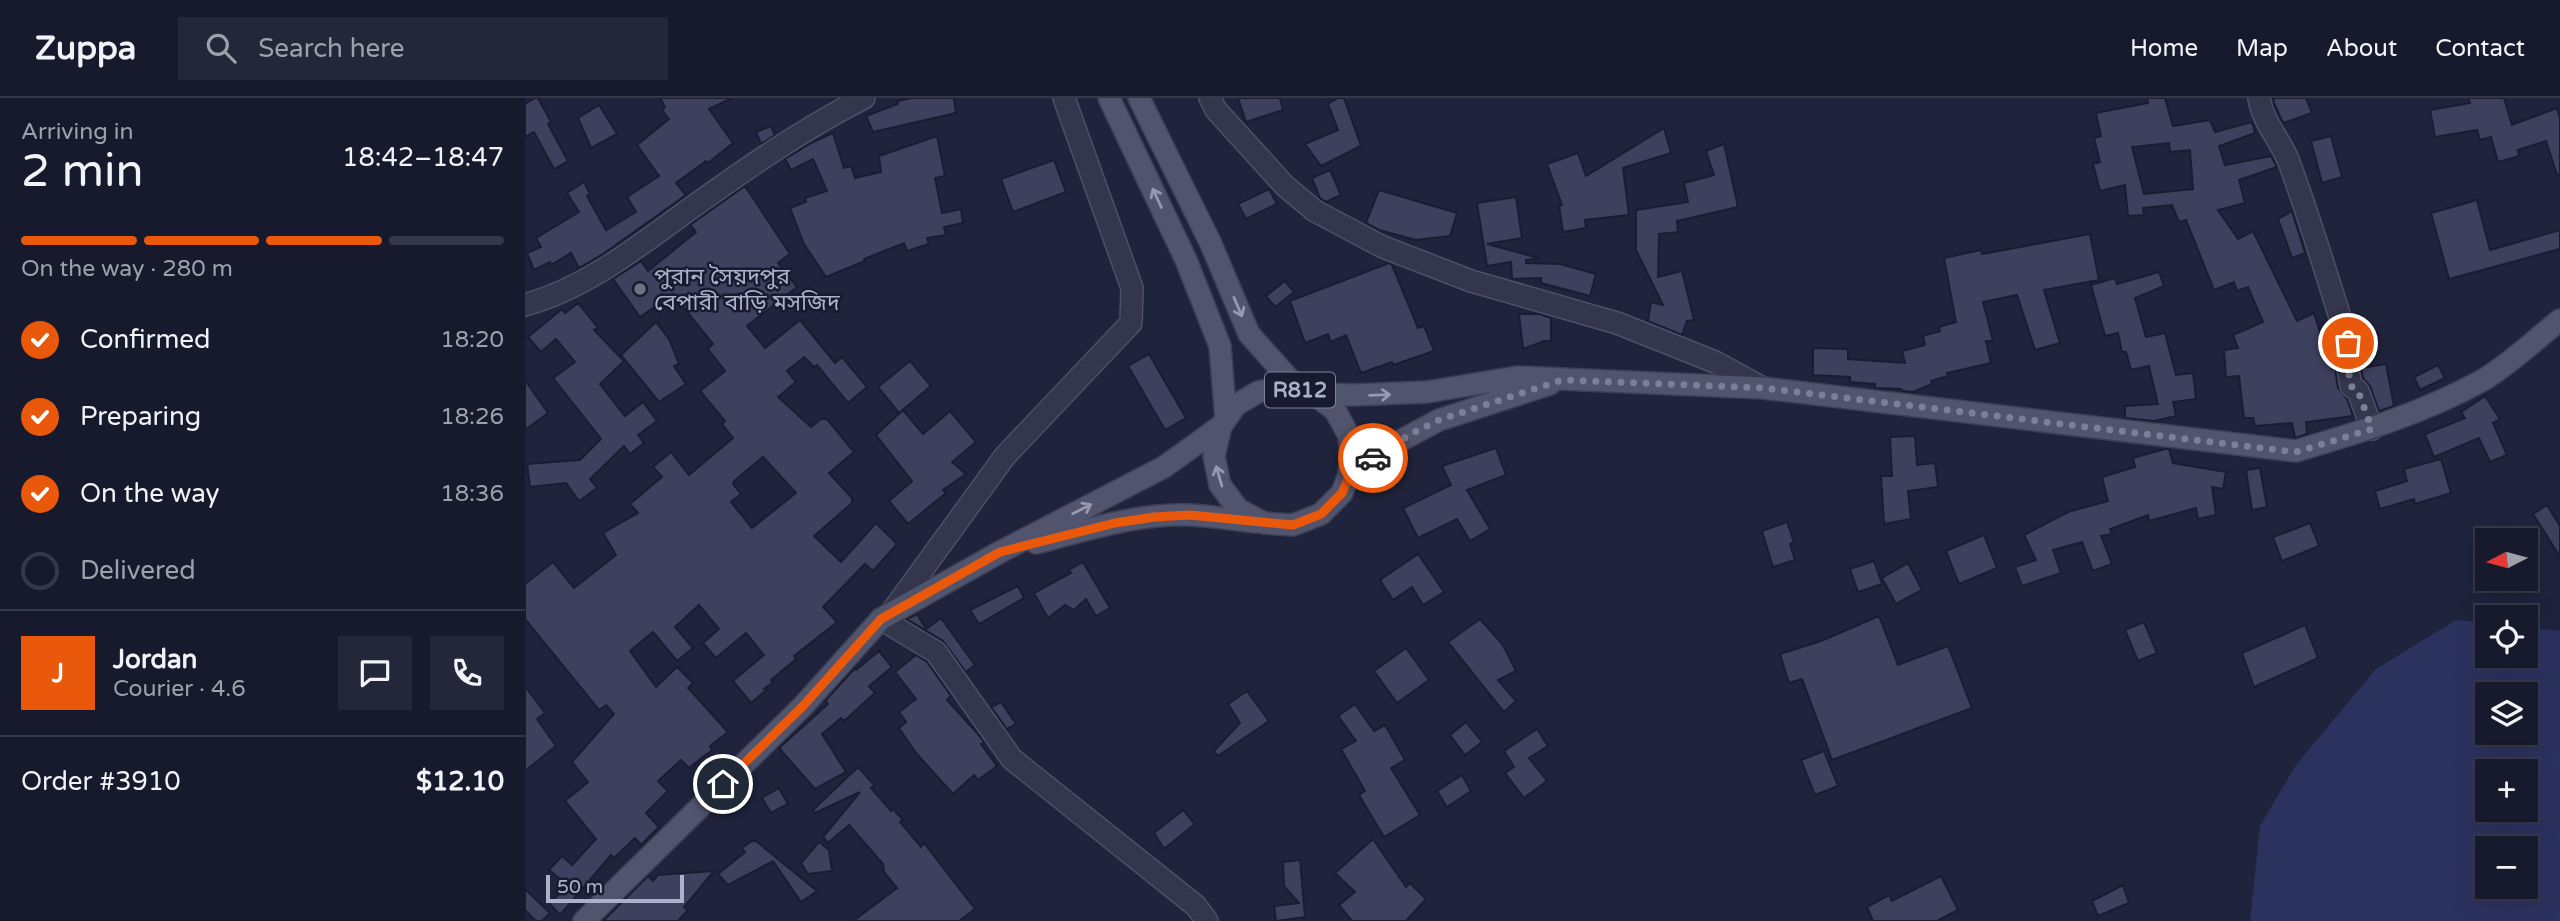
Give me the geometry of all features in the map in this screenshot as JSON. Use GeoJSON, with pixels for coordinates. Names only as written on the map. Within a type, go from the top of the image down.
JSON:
{"type":"FeatureCollection","features":[{"type":"Feature","properties":{"kind":"main road"},"geometry":{"type":"LineString","coordinates":[[1109,98],[1186,260],[1220,346],[1223,423],[1214,456],[1220,485],[1238,509],[1264,523]]}},
{"type":"Feature","properties":{"kind":"main road"},"geometry":{"type":"LineString","coordinates":[[1139,98],[1211,244],[1249,334],[1305,391]]}},
{"type":"Feature","properties":{"kind":"main road","name":"R812"},"geometry":{"type":"LineString","coordinates":[[584,921],[803,706],[886,616],[1000,552],[1164,467],[1223,423],[1236,405],[1258,391],[1283,387],[1352,396],[1392,394],[1427,392],[1517,377],[1763,388],[2296,452],[2423,410],[2485,379],[2560,320]]}},
{"type":"Feature","properties":{"kind":"main road","name":"R812"},"geometry":{"type":"LineString","coordinates":[[1349,477],[1383,450],[1439,420],[1562,380]]}},
{"type":"Feature","properties":{"kind":"main road","name":"R812"},"geometry":{"type":"LineString","coordinates":[[1000,552],[1115,523],[1154,517],[1190,515],[1293,525],[1321,514],[1342,493],[1349,477],[1349,436],[1335,410],[1305,391]]}},
{"type":"Feature","properties":{"kind":"street"},"geometry":{"type":"LineString","coordinates":[[525,305],[587,281],[747,169],[829,116],[864,98]]}},
{"type":"Feature","properties":{"kind":"street"},"geometry":{"type":"LineString","coordinates":[[1064,98],[1132,289],[1131,323],[1005,456],[886,616],[936,652],[1012,759],[1196,906],[1207,921]]}},
{"type":"Feature","properties":{"kind":"street"},"geometry":{"type":"LineString","coordinates":[[1210,98],[1216,110],[1285,186],[1315,211],[1383,247],[1471,281],[1617,323],[1715,362],[1763,388]]}},
{"type":"Feature","properties":{"kind":"street"},"geometry":{"type":"LineString","coordinates":[[2259,98],[2268,126],[2285,152],[2310,218],[2348,343],[2346,357],[2351,386],[2358,391],[2372,429]]}},
{"type":"Feature","properties":{"kind":"water"},"geometry":{"type":"Polygon","coordinates":[[[2456,620],[2475,622],[2475,668],[2538,668],[2538,628],[2560,631],[2560,921],[2250,921],[2260,826],[2296,765],[2376,669],[2456,620]]]}},
{"type":"Feature","properties":{"kind":"building"},"geometry":{"type":"Polygon","coordinates":[[[538,98],[551,122],[548,124],[568,161],[554,169],[534,132],[525,137],[525,104],[538,98]]]}},
{"type":"Feature","properties":{"kind":"building"},"geometry":{"type":"Polygon","coordinates":[[[660,98],[732,98],[709,109],[733,143],[676,183],[686,195],[603,254],[579,268],[571,253],[551,265],[550,262],[534,270],[527,253],[541,247],[536,238],[579,212],[567,193],[584,182],[590,194],[587,196],[606,230],[636,212],[627,197],[659,176],[637,145],[669,119],[662,110],[665,107],[660,98]]]}},
{"type":"Feature","properties":{"kind":"building"},"geometry":{"type":"Polygon","coordinates":[[[912,98],[954,98],[956,113],[873,132],[866,116],[898,104],[897,101],[912,98]]]}},
{"type":"Feature","properties":{"kind":"building"},"geometry":{"type":"Polygon","coordinates":[[[1238,98],[1280,98],[1283,110],[1246,122],[1238,98]]]}},
{"type":"Feature","properties":{"kind":"building"},"geometry":{"type":"Polygon","coordinates":[[[1338,98],[1344,98],[1361,146],[1321,166],[1305,144],[1338,130],[1328,104],[1338,98]]]}},
{"type":"Feature","properties":{"kind":"building"},"geometry":{"type":"Polygon","coordinates":[[[2147,98],[2165,98],[2173,126],[2210,120],[2215,132],[2252,122],[2255,133],[2219,146],[2225,165],[2271,156],[2277,167],[2239,180],[2245,203],[2218,210],[2238,239],[2253,231],[2297,321],[2314,313],[2332,369],[2335,368],[2338,388],[2347,399],[2353,416],[2306,422],[2307,434],[2295,438],[2292,423],[2255,426],[2253,418],[2244,418],[2239,376],[2226,377],[2224,350],[2238,348],[2233,335],[2263,322],[2248,287],[2237,291],[2234,282],[2214,290],[2186,220],[2179,222],[2172,205],[2143,208],[2144,215],[2128,216],[2125,185],[2100,191],[2093,164],[2100,162],[2094,138],[2101,136],[2096,113],[2148,103],[2147,98]],[[2169,143],[2132,147],[2144,194],[2193,189],[2190,150],[2170,152],[2169,143]]]}},
{"type":"Feature","properties":{"kind":"building"},"geometry":{"type":"Polygon","coordinates":[[[2306,98],[2312,113],[2283,123],[2274,103],[2273,99],[2306,98]]]}},
{"type":"Feature","properties":{"kind":"building"},"geometry":{"type":"Polygon","coordinates":[[[2468,98],[2504,98],[2512,125],[2557,108],[2560,118],[2560,174],[2557,175],[2546,141],[2518,150],[2519,156],[2498,162],[2491,137],[2480,140],[2477,130],[2435,137],[2430,110],[2470,103],[2468,98]]]}},
{"type":"Feature","properties":{"kind":"building"},"geometry":{"type":"Polygon","coordinates":[[[599,105],[617,134],[591,148],[578,118],[599,105]]]}},
{"type":"Feature","properties":{"kind":"building"},"geometry":{"type":"Polygon","coordinates":[[[771,126],[775,135],[761,144],[756,132],[771,126]]]}},
{"type":"Feature","properties":{"kind":"building"},"geometry":{"type":"Polygon","coordinates":[[[1664,128],[1671,153],[1623,168],[1629,215],[1585,220],[1586,228],[1563,232],[1559,206],[1562,205],[1547,164],[1578,153],[1586,176],[1664,128]]]}},
{"type":"Feature","properties":{"kind":"building"},"geometry":{"type":"Polygon","coordinates":[[[833,133],[844,168],[851,166],[855,178],[881,172],[879,156],[937,136],[945,176],[935,178],[942,213],[961,209],[963,223],[944,227],[946,235],[927,238],[929,244],[907,251],[904,243],[826,277],[804,244],[790,208],[806,202],[805,198],[827,191],[813,159],[791,170],[785,159],[833,133]]]}},
{"type":"Feature","properties":{"kind":"building"},"geometry":{"type":"Polygon","coordinates":[[[2331,136],[2342,177],[2322,183],[2311,141],[2331,136]]]}},
{"type":"Feature","properties":{"kind":"building"},"geometry":{"type":"Polygon","coordinates":[[[1724,144],[1738,207],[1677,221],[1678,232],[1659,234],[1658,277],[1682,271],[1694,320],[1687,321],[1682,335],[1648,321],[1651,302],[1663,305],[1636,250],[1636,210],[1688,202],[1684,183],[1714,175],[1706,151],[1724,144]]]}},
{"type":"Feature","properties":{"kind":"building"},"geometry":{"type":"Polygon","coordinates":[[[1054,160],[1066,192],[1013,212],[1001,179],[1054,160]]]}},
{"type":"Feature","properties":{"kind":"building"},"geometry":{"type":"Polygon","coordinates":[[[1330,170],[1341,195],[1326,202],[1320,198],[1312,178],[1330,170]]]}},
{"type":"Feature","properties":{"kind":"building"},"geometry":{"type":"Polygon","coordinates":[[[745,186],[790,254],[778,263],[797,287],[747,326],[765,348],[800,320],[835,363],[842,357],[867,387],[848,403],[817,365],[814,367],[804,357],[787,371],[796,382],[778,397],[811,427],[821,419],[827,419],[854,452],[829,473],[852,498],[852,503],[814,536],[841,562],[876,523],[897,544],[873,571],[865,564],[823,607],[837,622],[794,656],[796,659],[771,680],[773,682],[751,703],[733,681],[764,655],[746,633],[716,658],[703,643],[719,629],[699,605],[675,627],[693,648],[677,661],[653,632],[630,651],[656,687],[677,667],[693,683],[688,688],[728,732],[710,746],[712,750],[689,768],[681,760],[658,781],[668,791],[646,813],[659,827],[641,845],[635,838],[614,858],[611,855],[560,915],[549,903],[569,886],[549,870],[562,856],[572,865],[596,839],[565,801],[588,782],[572,762],[614,714],[606,705],[599,710],[525,619],[525,584],[553,562],[574,588],[616,555],[603,533],[638,513],[630,504],[662,477],[653,467],[671,452],[689,475],[733,438],[722,424],[725,421],[700,391],[725,371],[708,349],[713,344],[673,294],[640,317],[613,279],[641,261],[648,271],[696,232],[690,225],[745,186]],[[763,457],[734,481],[733,484],[741,494],[731,502],[752,528],[796,493],[763,457]]]}},
{"type":"Feature","properties":{"kind":"building"},"geometry":{"type":"Polygon","coordinates":[[[1269,189],[1277,204],[1246,219],[1238,204],[1269,189]]]}},
{"type":"Feature","properties":{"kind":"building"},"geometry":{"type":"Polygon","coordinates":[[[1379,190],[1457,213],[1450,236],[1416,240],[1379,230],[1366,223],[1379,190]]]}},
{"type":"Feature","properties":{"kind":"building"},"geometry":{"type":"Polygon","coordinates":[[[1516,197],[1522,238],[1487,244],[1539,258],[1526,260],[1526,263],[1560,264],[1596,274],[1590,296],[1541,283],[1541,278],[1512,279],[1511,262],[1487,266],[1477,203],[1516,197]]]}},
{"type":"Feature","properties":{"kind":"building"},"geometry":{"type":"Polygon","coordinates":[[[2477,200],[2490,250],[2560,230],[2560,249],[2449,279],[2431,213],[2477,200]]]}},
{"type":"Feature","properties":{"kind":"building"},"geometry":{"type":"Polygon","coordinates":[[[2292,211],[2305,253],[2292,258],[2278,219],[2292,211]]]}},
{"type":"Feature","properties":{"kind":"building"},"geometry":{"type":"Polygon","coordinates":[[[2090,234],[2099,280],[2044,290],[2060,343],[2035,350],[2017,295],[1983,302],[1993,341],[1986,341],[1991,363],[1947,373],[1948,376],[1931,381],[1932,384],[1913,392],[1875,388],[1875,384],[1850,382],[1850,377],[1813,375],[1813,348],[1848,349],[1848,359],[1905,363],[1902,351],[1925,345],[1923,336],[1956,322],[1944,258],[1981,250],[1982,254],[2090,234]]]}},
{"type":"Feature","properties":{"kind":"building"},"geometry":{"type":"Polygon","coordinates":[[[1389,263],[1418,328],[1424,326],[1434,351],[1361,373],[1346,335],[1331,342],[1328,334],[1305,343],[1290,301],[1389,263]]]}},
{"type":"Feature","properties":{"kind":"building"},"geometry":{"type":"Polygon","coordinates":[[[2159,272],[2164,286],[2135,298],[2146,337],[2165,333],[2176,375],[2193,373],[2196,399],[2173,402],[2176,416],[2154,421],[2125,418],[2125,406],[2158,404],[2149,366],[2131,370],[2126,352],[2122,352],[2118,333],[2105,336],[2091,285],[2115,278],[2117,284],[2159,272]]]}},
{"type":"Feature","properties":{"kind":"building"},"geometry":{"type":"Polygon","coordinates":[[[1285,281],[1294,292],[1275,307],[1266,296],[1285,281]]]}},
{"type":"Feature","properties":{"kind":"building"},"geometry":{"type":"Polygon","coordinates":[[[578,303],[598,328],[594,330],[624,361],[600,384],[625,416],[643,402],[657,421],[638,435],[644,443],[630,454],[624,446],[590,479],[597,488],[579,501],[566,483],[530,487],[527,464],[580,460],[601,439],[553,378],[575,362],[556,339],[541,352],[528,337],[562,309],[565,313],[578,303]]]}},
{"type":"Feature","properties":{"kind":"building"},"geometry":{"type":"Polygon","coordinates":[[[1519,314],[1540,314],[1551,318],[1551,341],[1523,349],[1519,314]]]}},
{"type":"Feature","properties":{"kind":"building"},"geometry":{"type":"Polygon","coordinates":[[[656,322],[669,339],[679,364],[674,366],[686,384],[659,402],[621,355],[656,322]]]}},
{"type":"Feature","properties":{"kind":"building"},"geometry":{"type":"Polygon","coordinates":[[[1149,354],[1186,418],[1165,430],[1128,366],[1149,354]]]}},
{"type":"Feature","properties":{"kind":"building"},"geometry":{"type":"Polygon","coordinates":[[[910,361],[931,386],[899,413],[878,387],[910,361]]]}},
{"type":"Feature","properties":{"kind":"building"},"geometry":{"type":"Polygon","coordinates":[[[2386,364],[2394,406],[2379,411],[2361,368],[2386,364]]]}},
{"type":"Feature","properties":{"kind":"building"},"geometry":{"type":"Polygon","coordinates":[[[2438,365],[2445,378],[2420,390],[2414,377],[2438,365]]]}},
{"type":"Feature","properties":{"kind":"building"},"geometry":{"type":"Polygon","coordinates":[[[525,380],[548,413],[525,430],[525,380]]]}},
{"type":"Feature","properties":{"kind":"building"},"geometry":{"type":"Polygon","coordinates":[[[2485,396],[2500,419],[2493,423],[2507,455],[2490,462],[2479,438],[2434,457],[2425,434],[2465,418],[2461,412],[2485,396]]]}},
{"type":"Feature","properties":{"kind":"building"},"geometry":{"type":"Polygon","coordinates":[[[903,410],[923,434],[950,411],[976,442],[952,462],[966,474],[943,490],[946,493],[908,524],[889,501],[912,481],[876,435],[903,410]]]}},
{"type":"Feature","properties":{"kind":"building"},"geometry":{"type":"Polygon","coordinates":[[[1915,436],[1917,465],[1935,463],[1938,487],[1908,491],[1911,519],[1884,524],[1881,476],[1892,476],[1890,437],[1915,436]]]}},
{"type":"Feature","properties":{"kind":"building"},"geometry":{"type":"Polygon","coordinates":[[[1496,448],[1506,475],[1467,490],[1490,529],[1470,541],[1457,519],[1418,538],[1403,508],[1451,485],[1442,466],[1496,448]]]}},
{"type":"Feature","properties":{"kind":"building"},"geometry":{"type":"Polygon","coordinates":[[[2169,449],[2173,463],[2226,472],[2223,489],[2212,487],[2216,515],[2198,519],[2196,508],[2149,521],[2148,515],[2110,529],[2112,534],[2101,536],[2112,564],[2093,571],[2082,542],[2053,550],[2061,573],[2022,586],[2015,567],[2036,560],[2024,535],[2068,512],[2108,501],[2102,477],[2135,467],[2133,458],[2169,449]]]}},
{"type":"Feature","properties":{"kind":"building"},"geometry":{"type":"Polygon","coordinates":[[[2441,459],[2451,493],[2415,504],[2414,499],[2380,509],[2375,491],[2407,481],[2404,469],[2441,459]]]}},
{"type":"Feature","properties":{"kind":"building"},"geometry":{"type":"Polygon","coordinates":[[[2260,468],[2267,507],[2252,510],[2246,470],[2260,468]]]}},
{"type":"Feature","properties":{"kind":"building"},"geometry":{"type":"Polygon","coordinates":[[[2547,505],[2560,526],[2560,557],[2533,514],[2547,505]]]}},
{"type":"Feature","properties":{"kind":"building"},"geometry":{"type":"Polygon","coordinates":[[[1787,522],[1794,542],[1790,544],[1795,560],[1773,567],[1762,531],[1787,522]]]}},
{"type":"Feature","properties":{"kind":"building"},"geometry":{"type":"Polygon","coordinates":[[[2310,523],[2319,546],[2282,561],[2273,537],[2310,523]]]}},
{"type":"Feature","properties":{"kind":"building"},"geometry":{"type":"Polygon","coordinates":[[[1984,535],[1997,568],[1959,584],[1946,551],[1984,535]]]}},
{"type":"Feature","properties":{"kind":"building"},"geometry":{"type":"Polygon","coordinates":[[[1418,554],[1444,592],[1423,605],[1412,587],[1393,600],[1380,580],[1418,554]]]}},
{"type":"Feature","properties":{"kind":"building"},"geometry":{"type":"Polygon","coordinates":[[[1874,561],[1882,584],[1858,592],[1850,569],[1874,561]]]}},
{"type":"Feature","properties":{"kind":"building"},"geometry":{"type":"Polygon","coordinates":[[[1083,562],[1110,608],[1096,616],[1086,599],[1074,610],[1065,605],[1048,618],[1034,593],[1071,573],[1069,570],[1083,562]]]}},
{"type":"Feature","properties":{"kind":"building"},"geometry":{"type":"Polygon","coordinates":[[[1908,563],[1922,590],[1896,604],[1882,578],[1908,563]]]}},
{"type":"Feature","properties":{"kind":"building"},"geometry":{"type":"Polygon","coordinates":[[[1018,586],[1024,598],[979,624],[970,610],[1018,586]]]}},
{"type":"Feature","properties":{"kind":"building"},"geometry":{"type":"Polygon","coordinates":[[[917,614],[926,629],[941,618],[975,665],[966,672],[943,641],[907,619],[917,614]]]}},
{"type":"Feature","properties":{"kind":"building"},"geometry":{"type":"Polygon","coordinates":[[[1879,616],[1898,665],[1948,646],[1972,708],[1832,760],[1802,679],[1789,683],[1780,654],[1821,641],[1879,616]]]}},
{"type":"Feature","properties":{"kind":"building"},"geometry":{"type":"Polygon","coordinates":[[[1480,619],[1503,645],[1516,671],[1498,680],[1516,701],[1504,712],[1448,642],[1480,619]]]}},
{"type":"Feature","properties":{"kind":"building"},"geometry":{"type":"Polygon","coordinates":[[[2144,622],[2157,653],[2138,661],[2125,630],[2144,622]]]}},
{"type":"Feature","properties":{"kind":"building"},"geometry":{"type":"Polygon","coordinates":[[[2305,625],[2318,658],[2254,687],[2242,653],[2305,625]]]}},
{"type":"Feature","properties":{"kind":"building"},"geometry":{"type":"Polygon","coordinates":[[[1406,648],[1429,680],[1397,703],[1374,671],[1406,648]]]}},
{"type":"Feature","properties":{"kind":"building"},"geometry":{"type":"Polygon","coordinates":[[[879,651],[892,667],[869,686],[875,693],[844,721],[841,718],[822,734],[846,772],[815,789],[779,748],[828,704],[825,701],[855,668],[856,670],[879,651]]]}},
{"type":"Feature","properties":{"kind":"building"},"geometry":{"type":"Polygon","coordinates":[[[916,655],[927,662],[951,696],[947,700],[984,742],[981,744],[997,766],[978,780],[974,775],[953,794],[916,753],[899,728],[906,722],[899,712],[916,699],[895,672],[916,655]]]}},
{"type":"Feature","properties":{"kind":"building"},"geometry":{"type":"Polygon","coordinates":[[[525,686],[545,713],[537,719],[556,746],[525,771],[525,686]]]}},
{"type":"Feature","properties":{"kind":"building"},"geometry":{"type":"Polygon","coordinates":[[[1247,691],[1269,721],[1218,756],[1214,751],[1240,723],[1228,704],[1247,691]]]}},
{"type":"Feature","properties":{"kind":"building"},"geometry":{"type":"Polygon","coordinates":[[[1001,702],[1016,724],[1007,729],[991,707],[1001,702]]]}},
{"type":"Feature","properties":{"kind":"building"},"geometry":{"type":"Polygon","coordinates":[[[1355,704],[1374,731],[1385,725],[1405,760],[1391,768],[1420,815],[1384,837],[1359,795],[1365,791],[1341,749],[1356,741],[1338,716],[1355,704]]]}},
{"type":"Feature","properties":{"kind":"building"},"geometry":{"type":"Polygon","coordinates":[[[1466,722],[1482,742],[1465,755],[1450,735],[1466,722]]]}},
{"type":"Feature","properties":{"kind":"building"},"geometry":{"type":"Polygon","coordinates":[[[1537,729],[1548,746],[1529,758],[1547,781],[1524,798],[1505,773],[1514,767],[1504,751],[1537,729]]]}},
{"type":"Feature","properties":{"kind":"building"},"geometry":{"type":"Polygon","coordinates":[[[1824,751],[1838,786],[1815,795],[1801,760],[1824,751]]]}},
{"type":"Feature","properties":{"kind":"building"},"geometry":{"type":"Polygon","coordinates":[[[858,767],[875,786],[871,788],[891,811],[893,809],[903,820],[900,822],[921,847],[924,843],[975,909],[959,921],[853,921],[897,888],[884,872],[883,864],[849,825],[828,843],[823,837],[860,792],[815,813],[813,810],[858,767]]]}},
{"type":"Feature","properties":{"kind":"building"},"geometry":{"type":"Polygon","coordinates":[[[1462,775],[1471,791],[1447,807],[1437,791],[1462,775]]]}},
{"type":"Feature","properties":{"kind":"building"},"geometry":{"type":"Polygon","coordinates":[[[779,788],[788,804],[771,813],[762,798],[779,788]]]}},
{"type":"Feature","properties":{"kind":"building"},"geometry":{"type":"Polygon","coordinates":[[[1183,810],[1195,824],[1164,849],[1154,833],[1183,810]]]}},
{"type":"Feature","properties":{"kind":"building"},"geometry":{"type":"Polygon","coordinates":[[[1373,839],[1406,887],[1410,883],[1426,899],[1406,921],[1352,921],[1339,905],[1355,892],[1335,873],[1373,839]]]}},
{"type":"Feature","properties":{"kind":"building"},"geometry":{"type":"Polygon","coordinates":[[[756,841],[817,891],[801,902],[773,861],[728,885],[718,874],[745,852],[742,848],[756,841]]]}},
{"type":"Feature","properties":{"kind":"building"},"geometry":{"type":"Polygon","coordinates":[[[819,842],[829,850],[832,871],[808,874],[801,863],[819,842]]]}},
{"type":"Feature","properties":{"kind":"building"},"geometry":{"type":"Polygon","coordinates":[[[1300,860],[1305,917],[1276,921],[1274,906],[1299,903],[1284,886],[1283,862],[1300,860]]]}},
{"type":"Feature","properties":{"kind":"building"},"geometry":{"type":"Polygon","coordinates":[[[714,871],[684,907],[688,910],[678,921],[603,921],[648,876],[653,881],[658,875],[714,871]]]}},
{"type":"Feature","properties":{"kind":"building"},"geometry":{"type":"Polygon","coordinates":[[[1941,876],[1958,910],[1937,921],[1873,921],[1867,907],[1889,895],[1892,901],[1941,876]]]}},
{"type":"Feature","properties":{"kind":"building"},"geometry":{"type":"Polygon","coordinates":[[[2123,885],[2129,903],[2098,916],[2092,901],[2123,885]]]}},
{"type":"Feature","properties":{"kind":"building"},"geometry":{"type":"Polygon","coordinates":[[[525,889],[550,913],[542,921],[536,921],[525,910],[525,889]]]}},
{"type":"Feature","properties":{"kind":"way so far"},"geometry":{"type":"LineString","coordinates":[[1373,458],[1439,420],[1562,380],[1763,388],[2296,452],[2372,429],[2358,391],[2351,386],[2346,357],[2348,343]]}},
{"type":"Feature","properties":{"kind":"place","name":"পুরান সৈয়দপুর বেপারী বাড়ি মসজিদ"},"geometry":{"type":"Point","coordinates":[640,289]}},
{"type":"Feature","properties":{"kind":"route"},"geometry":{"type":"LineString","coordinates":[[723,784],[803,706],[881,619],[1000,552],[1115,523],[1154,517],[1190,515],[1293,525],[1321,514],[1342,493],[1349,477],[1373,458]]}}]}
